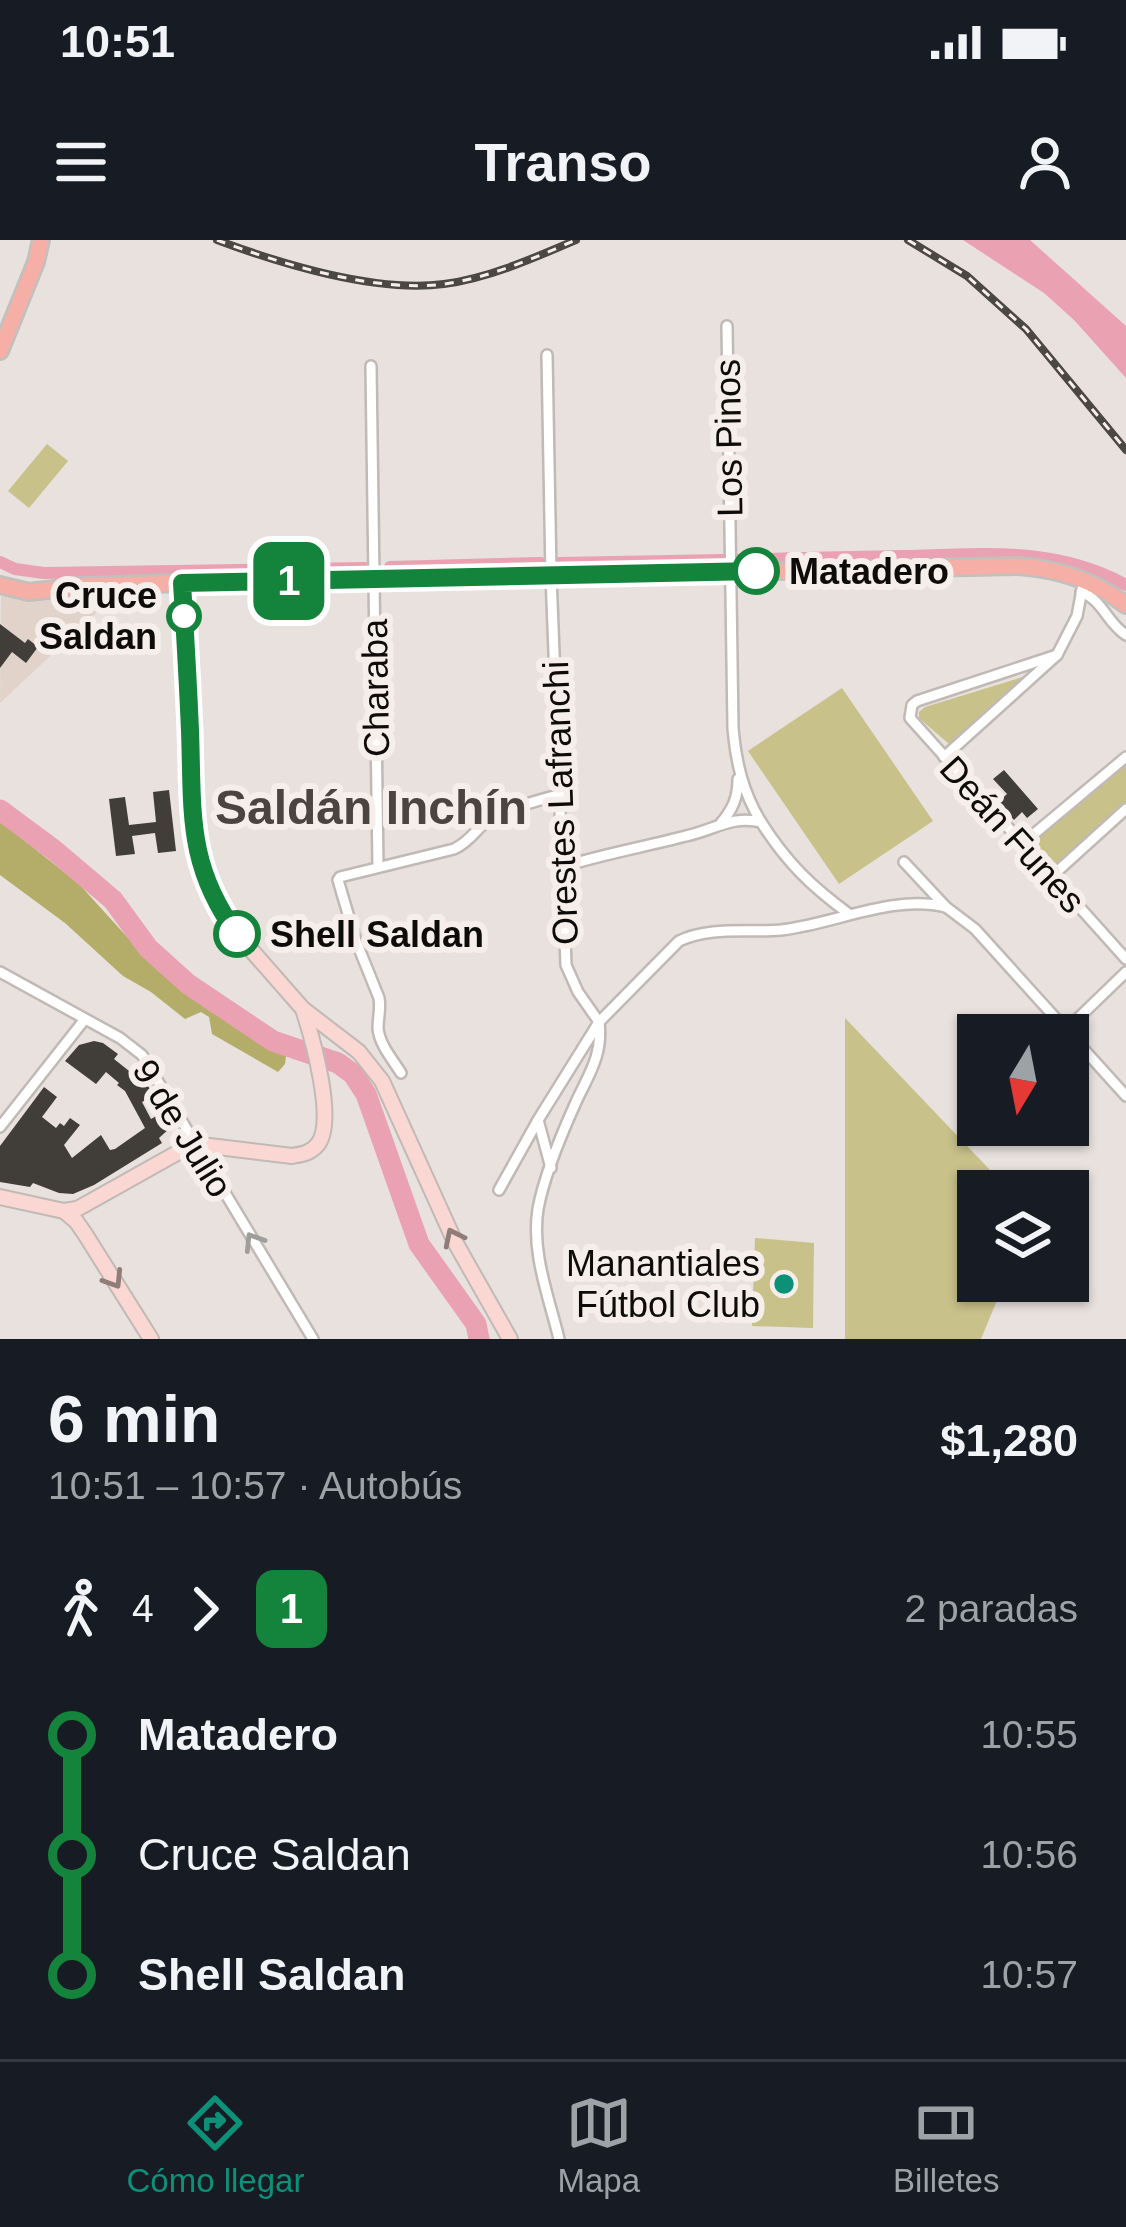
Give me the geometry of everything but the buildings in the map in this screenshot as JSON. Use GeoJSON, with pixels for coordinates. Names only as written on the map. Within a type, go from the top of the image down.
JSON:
{"type":"FeatureCollection","features":[{"type":"Feature","properties":{"kind":"main road"},"geometry":{"type":"LineString","coordinates":[[0,351],[41,240]]}},
{"type":"Feature","properties":{"kind":"main road"},"geometry":{"type":"LineString","coordinates":[[0,585],[29,592],[182,583],[1018,566],[1054,570],[1126,604]]}},
{"type":"Feature","properties":{"kind":"main road"},"geometry":{"type":"LineString","coordinates":[[182,583],[194,833],[208,887],[229,923],[303,1009],[359,1052],[382,1081],[455,1242],[510,1339]]}},
{"type":"Feature","properties":{"kind":"main road"},"geometry":{"type":"LineString","coordinates":[[0,1197],[72,1213],[193,1144],[292,1156],[315,1148],[323,1133],[322,1083],[303,1009]]}},
{"type":"Feature","properties":{"kind":"main road"},"geometry":{"type":"LineString","coordinates":[[313,1040],[320,1030],[333,1032]]}},
{"type":"Feature","properties":{"kind":"main road"},"geometry":{"type":"LineString","coordinates":[[72,1213],[151,1339]]}},
{"type":"Feature","properties":{"kind":"street","name":"Los Pinos"},"geometry":{"type":"LineString","coordinates":[[721,823],[736,799],[737,766],[727,326]]}},
{"type":"Feature","properties":{"kind":"street","name":"Orestes Lafranchi"},"geometry":{"type":"LineString","coordinates":[[547,355],[558,795],[568,971],[599,1022]]}},
{"type":"Feature","properties":{"kind":"street","name":"Charaba"},"geometry":{"type":"LineString","coordinates":[[370,366],[378,867]]}},
{"type":"Feature","properties":{"kind":"street"},"geometry":{"type":"LineString","coordinates":[[1082,586],[1126,635]]}},
{"type":"Feature","properties":{"kind":"street"},"geometry":{"type":"LineString","coordinates":[[944,757],[1057,656],[1077,616],[1082,586]]}},
{"type":"Feature","properties":{"kind":"street","name":"Deán Funes"},"geometry":{"type":"LineString","coordinates":[[1057,656],[912,705],[910,718],[1126,959]]}},
{"type":"Feature","properties":{"kind":"street"},"geometry":{"type":"LineString","coordinates":[[1022,844],[1126,757]]}},
{"type":"Feature","properties":{"kind":"street","name":"Los Pinos"},"geometry":{"type":"LineString","coordinates":[[737,766],[746,794],[780,852],[849,914]]}},
{"type":"Feature","properties":{"kind":"street"},"geometry":{"type":"LineString","coordinates":[[401,1073],[381,1039],[380,998],[338,880],[454,849],[471,840],[491,819],[558,795]]}},
{"type":"Feature","properties":{"kind":"street"},"geometry":{"type":"LineString","coordinates":[[1051,877],[1126,809]]}},
{"type":"Feature","properties":{"kind":"street"},"geometry":{"type":"LineString","coordinates":[[562,867],[688,836],[736,819],[761,822]]}},
{"type":"Feature","properties":{"kind":"street"},"geometry":{"type":"LineString","coordinates":[[904,862],[946,907],[975,929],[1052,1014]]}},
{"type":"Feature","properties":{"kind":"street"},"geometry":{"type":"LineString","coordinates":[[499,1190],[599,1022],[689,936],[784,929],[919,903],[946,907]]}},
{"type":"Feature","properties":{"kind":"street"},"geometry":{"type":"LineString","coordinates":[[1083,1014],[1126,972]]}},
{"type":"Feature","properties":{"kind":"street","name":"9 de Julio"},"geometry":{"type":"LineString","coordinates":[[0,973],[120,1038],[142,1055],[313,1339]]}},
{"type":"Feature","properties":{"kind":"street"},"geometry":{"type":"LineString","coordinates":[[0,1126],[85,1019]]}},
{"type":"Feature","properties":{"kind":"street"},"geometry":{"type":"LineString","coordinates":[[559,1339],[542,1276],[538,1208],[567,1123],[597,1061],[599,1022]]}},
{"type":"Feature","properties":{"kind":"street"},"geometry":{"type":"LineString","coordinates":[[1089,1055],[1126,1096]]}},
{"type":"Feature","properties":{"kind":"street"},"geometry":{"type":"LineString","coordinates":[[538,1120],[551,1168]]}},
{"type":"Feature","properties":{"kind":"shaded area"},"geometry":{"type":"Polygon","coordinates":[[[963,240],[1030,240],[1126,326],[1126,378],[1044,293],[963,240]]]}},
{"type":"Feature","properties":{"kind":"shaded area"},"geometry":{"type":"Polygon","coordinates":[[[47,444],[68,461],[29,508],[8,491],[47,444]]]}},
{"type":"Feature","properties":{"kind":"shaded area"},"geometry":{"type":"Polygon","coordinates":[[[117,593],[0,703],[1,596],[117,593]]]}},
{"type":"Feature","properties":{"kind":"shaded area"},"geometry":{"type":"Polygon","coordinates":[[[1026,676],[949,744],[919,718],[925,707],[1026,676]]]}},
{"type":"Feature","properties":{"kind":"shaded area"},"geometry":{"type":"Polygon","coordinates":[[[842,688],[933,821],[839,884],[748,751],[842,688]]]}},
{"type":"Feature","properties":{"kind":"shaded area"},"geometry":{"type":"Polygon","coordinates":[[[1126,757],[1126,809],[1051,877],[1022,844],[1126,757]]]}},
{"type":"Feature","properties":{"kind":"shaded area"},"geometry":{"type":"Polygon","coordinates":[[[0,821],[79,884],[158,971],[287,1049],[285,1064],[278,1072],[212,1034],[209,1017],[201,1012],[185,1019],[123,976],[65,923],[0,875],[0,821]]]}},
{"type":"Feature","properties":{"kind":"shaded area"},"geometry":{"type":"Polygon","coordinates":[[[845,1018],[957,1135],[957,1146],[967,1146],[990,1170],[957,1170],[957,1302],[996,1302],[981,1339],[845,1339],[845,1018]]]}},
{"type":"Feature","properties":{"kind":"shaded area","name":"Manantiales Fútbol Club"},"geometry":{"type":"Polygon","coordinates":[[[755,1238],[814,1243],[813,1328],[752,1326],[755,1238]]]}},
{"type":"Feature","properties":{"kind":"waterway"},"geometry":{"type":"LineString","coordinates":[[737,560],[1019,555],[1073,564],[1126,585]]}},
{"type":"Feature","properties":{"kind":"waterway"},"geometry":{"type":"LineString","coordinates":[[559,563],[723,560]]}},
{"type":"Feature","properties":{"kind":"waterway"},"geometry":{"type":"LineString","coordinates":[[0,562],[44,573],[365,568]]}},
{"type":"Feature","properties":{"kind":"waterway"},"geometry":{"type":"LineString","coordinates":[[390,567],[541,563]]}},
{"type":"Feature","properties":{"kind":"waterway"},"geometry":{"type":"LineString","coordinates":[[0,810],[113,900],[148,948],[188,984],[273,1041],[338,1063],[353,1074],[366,1094],[419,1244],[476,1324],[479,1339]]}},
{"type":"Feature","properties":{"kind":"railway"},"geometry":{"type":"LineString","coordinates":[[217,240],[329,274],[417,286],[478,277],[576,240]]}},
{"type":"Feature","properties":{"kind":"railway"},"geometry":{"type":"LineString","coordinates":[[908,240],[967,276],[1026,329],[1126,450]]}},
{"type":"Feature","properties":{"kind":"bus line","name":"1"},"geometry":{"type":"LineString","coordinates":[[237,934],[208,887],[194,833],[182,583],[756,571]]}},
{"type":"Feature","properties":{"kind":"place","name":"Matadero"},"geometry":{"type":"Point","coordinates":[756,571]}},
{"type":"Feature","properties":{"kind":"place","name":"Cruce Saldan"},"geometry":{"type":"Point","coordinates":[184,616]}},
{"type":"Feature","properties":{"kind":"place","name":"Shell Saldan"},"geometry":{"type":"Point","coordinates":[237,934]}},
{"type":"Feature","properties":{"kind":"place","name":"Manantiales Fútbol Club"},"geometry":{"type":"Point","coordinates":[784,1284]}},
{"type":"Feature","properties":{"kind":"district","name":"Saldán Inchín"},"geometry":{"type":"Point","coordinates":[371,807]}}]}
